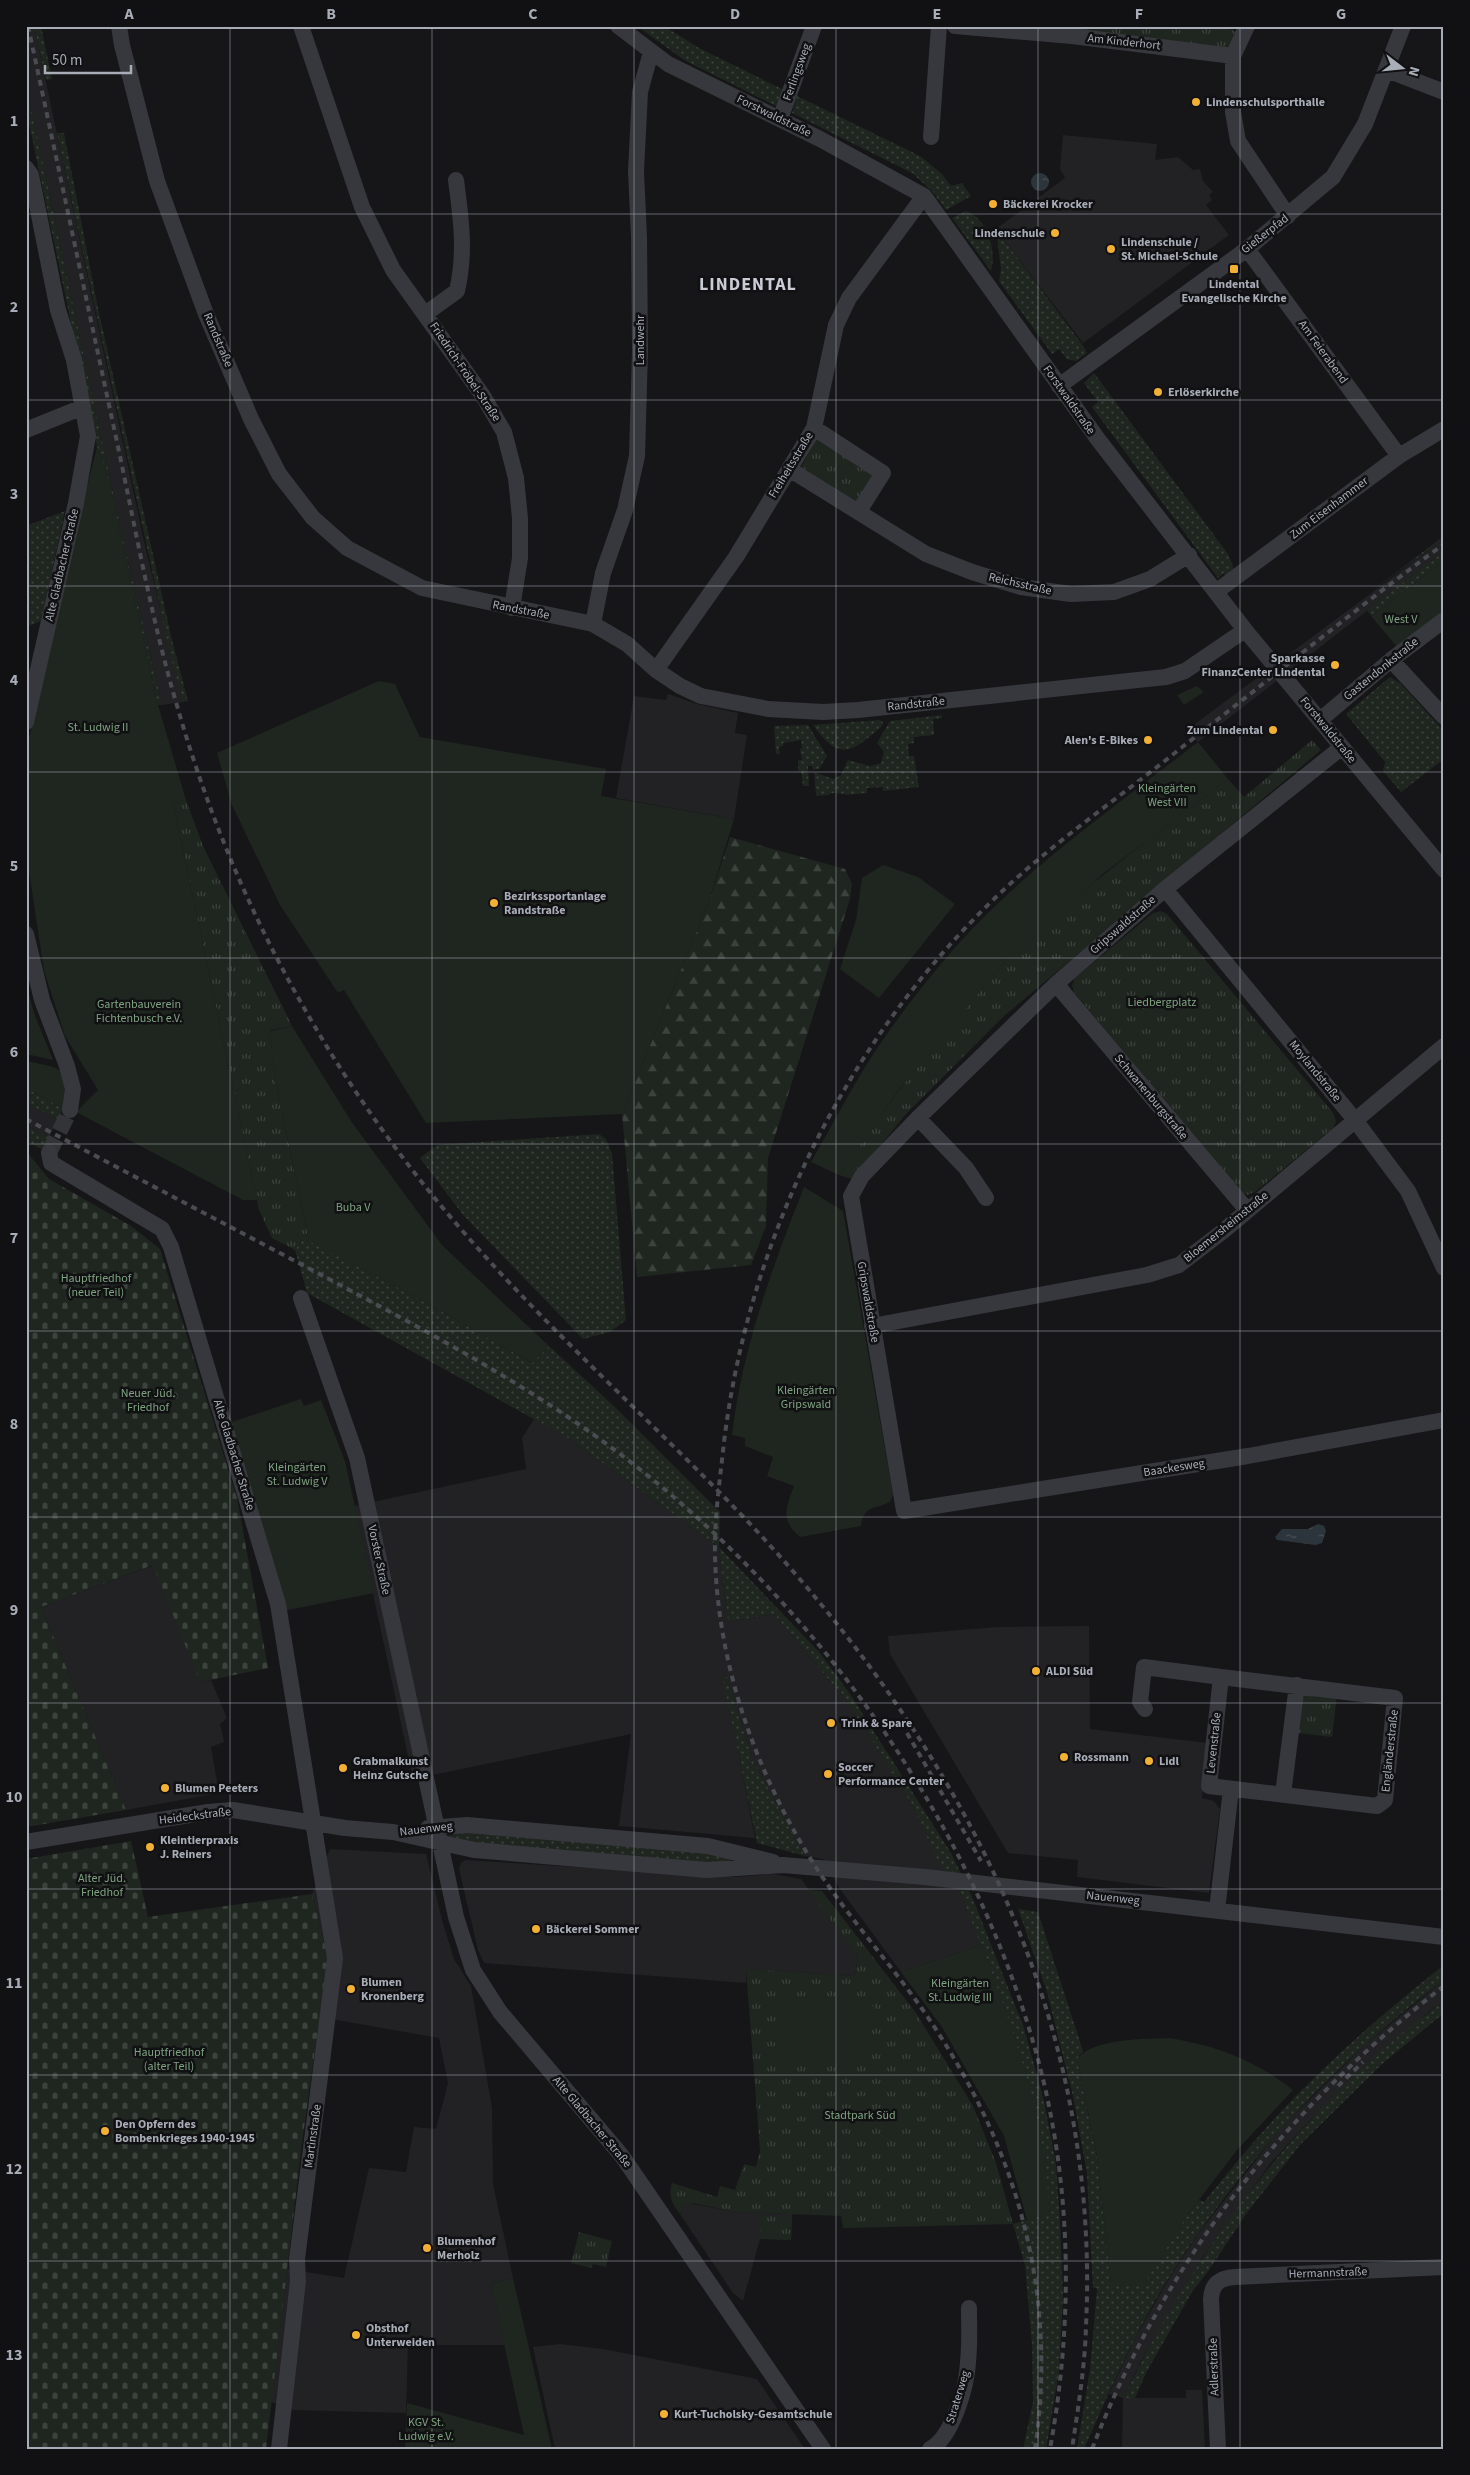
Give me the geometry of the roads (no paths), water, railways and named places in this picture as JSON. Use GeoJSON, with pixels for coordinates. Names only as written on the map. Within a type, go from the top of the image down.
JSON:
{"type":"FeatureCollection","features":[{"type":"Feature","properties":{"kind":"street","name":"Randstraße"},"geometry":{"type":"LineString","coordinates":[[120,26],[122,45],[157,181],[206,314],[251,419],[278,474],[313,518],[347,548],[422,588],[593,624],[627,644],[656,670],[680,686],[701,696],[740,705],[788,711],[858,710],[1166,677],[1185,671],[1245,630]]}},
{"type":"Feature","properties":{"kind":"street","name":"Friedrich-Fröbel-Straße"},"geometry":{"type":"LineString","coordinates":[[301,26],[362,208],[393,270],[483,396],[504,432],[516,478],[520,518],[520,558],[512,608]]}},
{"type":"Feature","properties":{"kind":"street","name":"Forstwaldstraße"},"geometry":{"type":"LineString","coordinates":[[618,26],[668,64],[780,119],[924,196],[1097,438],[1217,591],[1245,630],[1444,870]]}},
{"type":"Feature","properties":{"kind":"street","name":"Ferlingsweg"},"geometry":{"type":"LineString","coordinates":[[780,119],[814,26]]}},
{"type":"Feature","properties":{"kind":"street"},"geometry":{"type":"LineString","coordinates":[[931,137],[940,26]]}},
{"type":"Feature","properties":{"kind":"street","name":"Am Kinderhort"},"geometry":{"type":"LineString","coordinates":[[956,26],[1072,36],[1233,56]]}},
{"type":"Feature","properties":{"kind":"street"},"geometry":{"type":"LineString","coordinates":[[1247,26],[1233,56],[1233,112],[1238,141],[1288,216]]}},
{"type":"Feature","properties":{"kind":"street","name":"Gießerpfad"},"geometry":{"type":"LineString","coordinates":[[1059,386],[1247,249],[1333,177],[1365,124],[1388,70],[1403,26]]}},
{"type":"Feature","properties":{"kind":"street","name":"Landwehr"},"geometry":{"type":"LineString","coordinates":[[593,624],[603,573],[625,510],[637,456],[640,350],[640,237],[636,171],[640,92],[651,52]]}},
{"type":"Feature","properties":{"kind":"street"},"geometry":{"type":"LineString","coordinates":[[1388,70],[1444,92]]}},
{"type":"Feature","properties":{"kind":"street","name":"Alte Gladbacher Straße"},"geometry":{"type":"LineString","coordinates":[[26,168],[31,175],[58,310],[74,360],[88,436],[76,503],[26,722]]}},
{"type":"Feature","properties":{"kind":"street","name":"Friedrich-Fröbel-Straße"},"geometry":{"type":"LineString","coordinates":[[425,314],[458,291],[463,266],[464,236],[456,180]]}},
{"type":"Feature","properties":{"kind":"street","name":"Freiheitsstraße"},"geometry":{"type":"LineString","coordinates":[[656,670],[736,557],[814,428],[839,318],[849,298],[924,196]]}},
{"type":"Feature","properties":{"kind":"street","name":"Am Feierabend"},"geometry":{"type":"LineString","coordinates":[[1247,249],[1399,456]]}},
{"type":"Feature","properties":{"kind":"street"},"geometry":{"type":"LineString","coordinates":[[26,430],[84,407]]}},
{"type":"Feature","properties":{"kind":"street"},"geometry":{"type":"LineString","coordinates":[[814,428],[883,473],[859,511]]}},
{"type":"Feature","properties":{"kind":"street","name":"Zum Eisenhammer"},"geometry":{"type":"LineString","coordinates":[[1217,591],[1399,456],[1444,430]]}},
{"type":"Feature","properties":{"kind":"street","name":"Reichsstraße"},"geometry":{"type":"LineString","coordinates":[[789,469],[926,554],[972,572],[1021,587],[1071,594],[1114,592],[1150,579],[1189,555]]}},
{"type":"Feature","properties":{"kind":"street","name":"Gastendonkstraße"},"geometry":{"type":"LineString","coordinates":[[1320,720],[1391,660],[1444,620]]}},
{"type":"Feature","properties":{"kind":"street"},"geometry":{"type":"LineString","coordinates":[[1391,660],[1444,717]]}},
{"type":"Feature","properties":{"kind":"street","name":"Gripswaldstraße"},"geometry":{"type":"LineString","coordinates":[[904,1511],[850,1196],[862,1176],[918,1118],[1056,984],[1165,889],[1342,747]]}},
{"type":"Feature","properties":{"kind":"street","name":"Moylandstraße"},"geometry":{"type":"LineString","coordinates":[[1165,889],[1355,1120],[1408,1192],[1444,1268]]}},
{"type":"Feature","properties":{"kind":"street"},"geometry":{"type":"LineString","coordinates":[[26,934],[42,1000],[67,1066],[73,1089],[70,1110]]}},
{"type":"Feature","properties":{"kind":"street","name":"Schwanenburgstraße"},"geometry":{"type":"LineString","coordinates":[[1056,984],[1247,1210]]}},
{"type":"Feature","properties":{"kind":"street","name":"Bloemersheimstraße"},"geometry":{"type":"LineString","coordinates":[[872,1326],[1155,1273],[1179,1265],[1222,1232],[1444,1046]]}},
{"type":"Feature","properties":{"kind":"street"},"geometry":{"type":"LineString","coordinates":[[918,1118],[966,1168],[986,1198]]}},
{"type":"Feature","properties":{"kind":"street","name":"Alte Gladbacher Straße"},"geometry":{"type":"LineString","coordinates":[[48,1152],[51,1163],[162,1229],[171,1247],[276,1595],[314,1824]]}},
{"type":"Feature","properties":{"kind":"street","name":"Vorster Straße"},"geometry":{"type":"LineString","coordinates":[[301,1298],[357,1458],[440,1835]]}},
{"type":"Feature","properties":{"kind":"street","name":"Baackesweg"},"geometry":{"type":"LineString","coordinates":[[904,1511],[1240,1457],[1444,1420]]}},
{"type":"Feature","properties":{"kind":"street"},"geometry":{"type":"LineString","coordinates":[[1145,1709],[1140,1702],[1144,1667],[1221,1677]]}},
{"type":"Feature","properties":{"kind":"street","name":"Engländerstraße"},"geometry":{"type":"LineString","coordinates":[[1221,1677],[1395,1698],[1385,1800],[1377,1806],[1230,1788]]}},
{"type":"Feature","properties":{"kind":"street","name":"Levenstraße"},"geometry":{"type":"LineString","coordinates":[[1221,1677],[1209,1786],[1230,1788]]}},
{"type":"Feature","properties":{"kind":"street"},"geometry":{"type":"LineString","coordinates":[[1283,1794],[1297,1685]]}},
{"type":"Feature","properties":{"kind":"street"},"geometry":{"type":"LineString","coordinates":[[1217,1910],[1230,1788]]}},
{"type":"Feature","properties":{"kind":"street","name":"Heideckstraße"},"geometry":{"type":"LineString","coordinates":[[26,1842],[219,1810],[314,1824],[393,1832]]}},
{"type":"Feature","properties":{"kind":"street","name":"Martinstraße"},"geometry":{"type":"LineString","coordinates":[[279,2449],[298,2281],[297,2259],[336,1958],[314,1824]]}},
{"type":"Feature","properties":{"kind":"street","name":"Nauenweg"},"geometry":{"type":"LineString","coordinates":[[440,1835],[467,1825],[708,1846],[783,1865]]}},
{"type":"Feature","properties":{"kind":"street","name":"Nauenweg"},"geometry":{"type":"LineString","coordinates":[[393,1832],[440,1835],[474,1850],[706,1870],[783,1865],[948,1879],[1444,1937]]}},
{"type":"Feature","properties":{"kind":"street","name":"Alte Gladbacher Straße"},"geometry":{"type":"LineString","coordinates":[[440,1835],[459,1931],[480,1984],[500,2012],[622,2156],[823,2449]]}},
{"type":"Feature","properties":{"kind":"street","name":"Hermannstraße"},"geometry":{"type":"LineString","coordinates":[[1214,2285],[1219,2280],[1234,2277],[1444,2267]]}},
{"type":"Feature","properties":{"kind":"street","name":"Adlerstraße"},"geometry":{"type":"LineString","coordinates":[[1214,2285],[1211,2299],[1218,2449]]}},
{"type":"Feature","properties":{"kind":"street","name":"Straterweg"},"geometry":{"type":"LineString","coordinates":[[930,2449],[946,2435],[958,2403],[968,2364],[969,2308]]}},
{"type":"Feature","properties":{"kind":"water"},"geometry":{"type":"Polygon","coordinates":[[[1040,173],[1046,176],[1049,182],[1046,188],[1040,191],[1034,188],[1031,182],[1034,176],[1040,173]]]}},
{"type":"Feature","properties":{"kind":"water"},"geometry":{"type":"Polygon","coordinates":[[[1318,1524],[1324,1526],[1326,1531],[1322,1543],[1316,1545],[1277,1540],[1275,1537],[1282,1529],[1308,1529],[1318,1524]]]}},
{"type":"Feature","properties":{"kind":"tunnel"},"geometry":{"type":"LineString","coordinates":[[49,1153],[70,1110]]}},
{"type":"Feature","properties":{"kind":"railway"},"geometry":{"type":"LineString","coordinates":[[28,26],[160,643],[189,747],[215,821],[262,929],[280,964],[318,1032],[358,1095],[402,1157],[449,1216],[508,1281],[577,1352],[753,1527],[828,1612],[895,1702],[954,1796],[1003,1894],[1042,1995],[1070,2102],[1085,2212],[1086,2326],[1081,2388],[1072,2449]]}},
{"type":"Feature","properties":{"kind":"railway"},"geometry":{"type":"LineString","coordinates":[[1035,2449],[1041,2389],[1040,2330],[1034,2272],[1022,2216],[1004,2162],[981,2108],[953,2057],[920,2006],[817,1869],[796,1833],[776,1796],[759,1758],[733,1680],[718,1598],[715,1528],[724,1442],[737,1366],[756,1291],[781,1218],[813,1148],[850,1080],[893,1015],[941,955],[1016,878],[1062,840],[1444,544]]}},
{"type":"Feature","properties":{"kind":"railway"},"geometry":{"type":"LineString","coordinates":[[26,1119],[415,1325],[556,1409],[624,1457],[695,1516],[763,1581],[825,1652],[882,1728],[933,1808],[976,1892],[1012,1979],[1040,2067],[1051,2114],[1058,2161],[1066,2257],[1063,2354],[1050,2449]]}},
{"type":"Feature","properties":{"kind":"railway"},"geometry":{"type":"LineString","coordinates":[[907,1733],[981,1861]]}},
{"type":"Feature","properties":{"kind":"railway"},"geometry":{"type":"LineString","coordinates":[[1092,2449],[1122,2380],[1156,2314],[1194,2252],[1236,2193],[1282,2137],[1332,2084],[1386,2034],[1444,1986]]}},
{"type":"Feature","properties":{"kind":"railway"},"geometry":{"type":"LineString","coordinates":[[1338,2086],[1363,2062]]}},
{"type":"Feature","properties":{"kind":"place","name":"Lindenschulsporthalle"},"geometry":{"type":"Point","coordinates":[1196,102]}},
{"type":"Feature","properties":{"kind":"place","name":"Bäckerei Krocker"},"geometry":{"type":"Point","coordinates":[993,204]}},
{"type":"Feature","properties":{"kind":"place","name":"Lindenschule"},"geometry":{"type":"Point","coordinates":[1055,233]}},
{"type":"Feature","properties":{"kind":"place","name":"Lindenschule / St. Michael-Schule"},"geometry":{"type":"Point","coordinates":[1111,249]}},
{"type":"Feature","properties":{"kind":"place","name":"Lindental Evangelische Kirche"},"geometry":{"type":"Point","coordinates":[1234,269]}},
{"type":"Feature","properties":{"kind":"place","name":"Erlöserkirche"},"geometry":{"type":"Point","coordinates":[1158,392]}},
{"type":"Feature","properties":{"kind":"place","name":"Sparkasse FinanzCenter Lindental"},"geometry":{"type":"Point","coordinates":[1335,665]}},
{"type":"Feature","properties":{"kind":"place","name":"Zum Lindental"},"geometry":{"type":"Point","coordinates":[1273,730]}},
{"type":"Feature","properties":{"kind":"place","name":"Alen's E-Bikes"},"geometry":{"type":"Point","coordinates":[1148,740]}},
{"type":"Feature","properties":{"kind":"place","name":"Bezirkssportanlage Randstraße"},"geometry":{"type":"Point","coordinates":[494,903]}},
{"type":"Feature","properties":{"kind":"place","name":"ALDI Süd"},"geometry":{"type":"Point","coordinates":[1036,1671]}},
{"type":"Feature","properties":{"kind":"place","name":"Trink & Spare"},"geometry":{"type":"Point","coordinates":[831,1723]}},
{"type":"Feature","properties":{"kind":"place","name":"Rossmann"},"geometry":{"type":"Point","coordinates":[1064,1757]}},
{"type":"Feature","properties":{"kind":"place","name":"Lidl"},"geometry":{"type":"Point","coordinates":[1149,1761]}},
{"type":"Feature","properties":{"kind":"place","name":"Grabmalkunst Heinz Gutsche"},"geometry":{"type":"Point","coordinates":[343,1768]}},
{"type":"Feature","properties":{"kind":"place","name":"Soccer Performance Center"},"geometry":{"type":"Point","coordinates":[828,1774]}},
{"type":"Feature","properties":{"kind":"place","name":"Blumen Peeters"},"geometry":{"type":"Point","coordinates":[165,1788]}},
{"type":"Feature","properties":{"kind":"place","name":"Kleintierpraxis J. Reiners"},"geometry":{"type":"Point","coordinates":[150,1847]}},
{"type":"Feature","properties":{"kind":"place","name":"Bäckerei Sommer"},"geometry":{"type":"Point","coordinates":[536,1929]}},
{"type":"Feature","properties":{"kind":"place","name":"Blumen Kronenberg"},"geometry":{"type":"Point","coordinates":[351,1989]}},
{"type":"Feature","properties":{"kind":"place","name":"Den Opfern des Bombenkrieges 1940-1945"},"geometry":{"type":"Point","coordinates":[105,2131]}},
{"type":"Feature","properties":{"kind":"place","name":"Blumenhof Merholz"},"geometry":{"type":"Point","coordinates":[427,2248]}},
{"type":"Feature","properties":{"kind":"place","name":"Obsthof Unterweiden"},"geometry":{"type":"Point","coordinates":[356,2335]}},
{"type":"Feature","properties":{"kind":"place","name":"Kurt-Tucholsky-Gesamtschule"},"geometry":{"type":"Point","coordinates":[664,2414]}},
{"type":"Feature","properties":{"kind":"district","name":"LINDENTAL"},"geometry":{"type":"Point","coordinates":[748,284]}},
{"type":"Feature","properties":{"kind":"park label","name":"West V"},"geometry":{"type":"Point","coordinates":[1401,619]}},
{"type":"Feature","properties":{"kind":"park label","name":"St. Ludwig II"},"geometry":{"type":"Point","coordinates":[98,727]}},
{"type":"Feature","properties":{"kind":"park label","name":"Kleingärten West VII"},"geometry":{"type":"Point","coordinates":[1167,795]}},
{"type":"Feature","properties":{"kind":"park label","name":"Liedbergplatz"},"geometry":{"type":"Point","coordinates":[1162,1002]}},
{"type":"Feature","properties":{"kind":"park label","name":"Gartenbauverein Fichtenbusch e.V."},"geometry":{"type":"Point","coordinates":[139,1011]}},
{"type":"Feature","properties":{"kind":"park label","name":"Buba V"},"geometry":{"type":"Point","coordinates":[353,1207]}},
{"type":"Feature","properties":{"kind":"park label","name":"Hauptfriedhof (neuer Teil)"},"geometry":{"type":"Point","coordinates":[96,1285]}},
{"type":"Feature","properties":{"kind":"park label","name":"Kleingärten Gripswald"},"geometry":{"type":"Point","coordinates":[806,1397]}},
{"type":"Feature","properties":{"kind":"park label","name":"Neuer Jüd. Friedhof"},"geometry":{"type":"Point","coordinates":[148,1400]}},
{"type":"Feature","properties":{"kind":"park label","name":"Kleingärten St. Ludwig V"},"geometry":{"type":"Point","coordinates":[297,1474]}},
{"type":"Feature","properties":{"kind":"park label","name":"Alter Jüd. Friedhof"},"geometry":{"type":"Point","coordinates":[102,1885]}},
{"type":"Feature","properties":{"kind":"park label","name":"Kleingärten St. Ludwig III"},"geometry":{"type":"Point","coordinates":[960,1990]}},
{"type":"Feature","properties":{"kind":"park label","name":"Hauptfriedhof (alter Teil)"},"geometry":{"type":"Point","coordinates":[169,2059]}},
{"type":"Feature","properties":{"kind":"park label","name":"Stadtpark Süd"},"geometry":{"type":"Point","coordinates":[860,2115]}},
{"type":"Feature","properties":{"kind":"park label","name":"KGV St. Ludwig e.V."},"geometry":{"type":"Point","coordinates":[426,2429]}}]}
